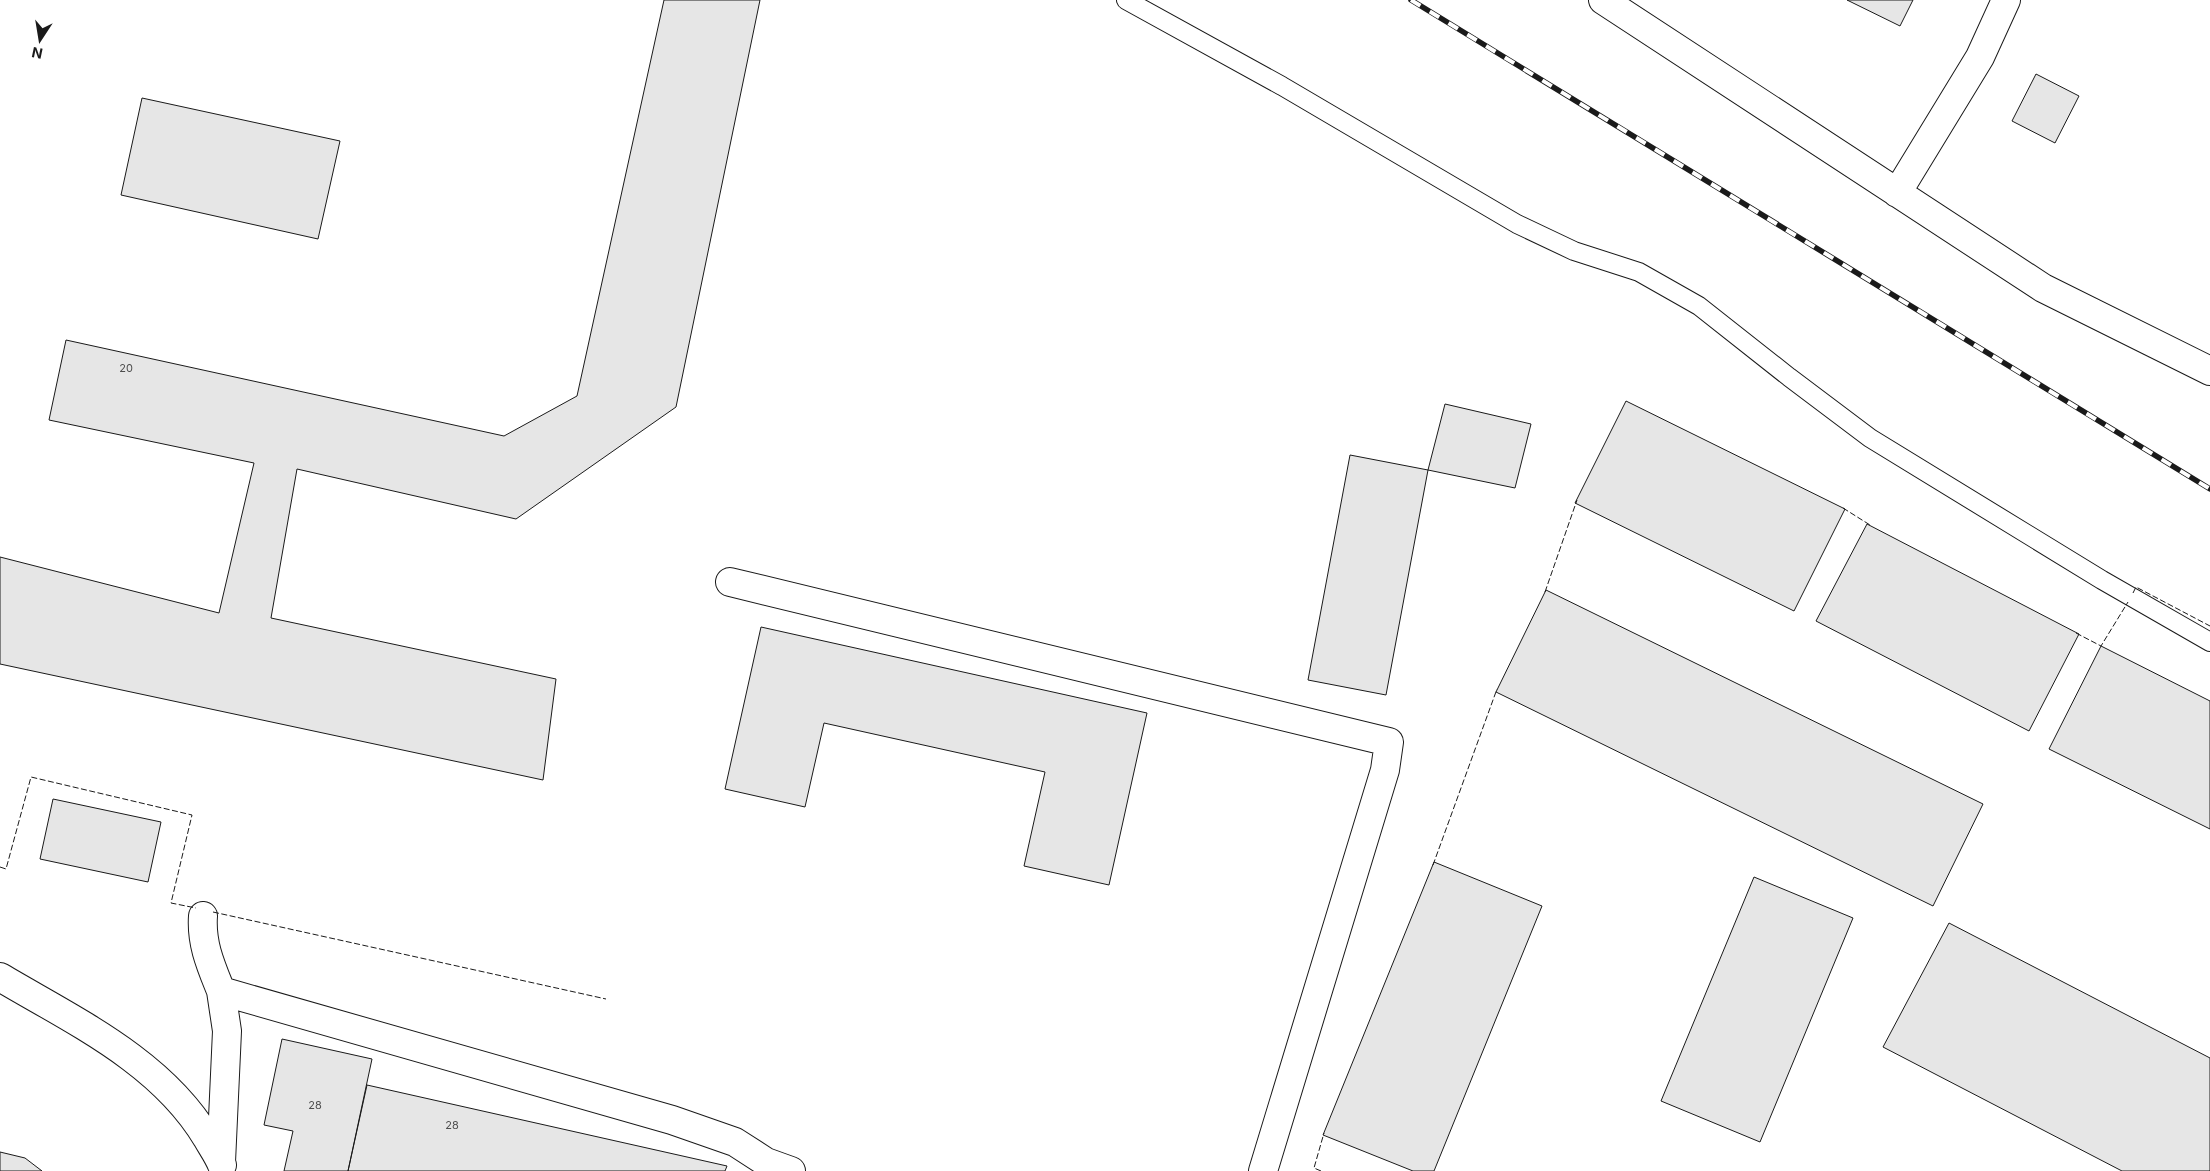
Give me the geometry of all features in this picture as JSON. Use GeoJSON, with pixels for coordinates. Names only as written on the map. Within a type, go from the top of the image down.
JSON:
{"type":"FeatureCollection","features":[{"type":"Feature","properties":{"kind":"street"},"geometry":{"type":"LineString","coordinates":[[1603,0],[2043,288],[2210,371]]}},
{"type":"Feature","properties":{"kind":"street"},"geometry":{"type":"LineString","coordinates":[[1897,193],[1980,57],[2006,0]]}},
{"type":"Feature","properties":{"kind":"street"},"geometry":{"type":"LineString","coordinates":[[730,582],[1389,742],[1385,770],[1263,1171]]}},
{"type":"Feature","properties":{"kind":"street"},"geometry":{"type":"LineString","coordinates":[[203,916],[202,934],[206,954],[220,990],[227,1031],[222,1166]]}},
{"type":"Feature","properties":{"kind":"street"},"geometry":{"type":"LineString","coordinates":[[0,977],[139,1062],[170,1091],[197,1122],[222,1166]]}},
{"type":"Feature","properties":{"kind":"street"},"geometry":{"type":"LineString","coordinates":[[220,990],[672,1120],[734,1142],[766,1162],[791,1171]]}},
{"type":"Feature","properties":{"kind":"lane"},"geometry":{"type":"LineString","coordinates":[[1126,0],[1282,86],[1517,224],[1574,251],[1639,272],[1699,306],[1870,438],[2102,580],[2210,642]]}},
{"type":"Feature","properties":{"kind":"building"},"geometry":{"type":"Polygon","coordinates":[[[664,0],[760,0],[676,407],[516,519],[297,469],[271,618],[556,679],[543,780],[0,664],[0,557],[219,613],[254,463],[49,420],[66,340],[504,436],[577,396],[664,0]]]}},
{"type":"Feature","properties":{"kind":"building"},"geometry":{"type":"Polygon","coordinates":[[[1847,0],[1913,0],[1900,26],[1847,0]]]}},
{"type":"Feature","properties":{"kind":"building"},"geometry":{"type":"Polygon","coordinates":[[[2036,74],[2079,96],[2055,143],[2012,121],[2036,74]]]}},
{"type":"Feature","properties":{"kind":"building"},"geometry":{"type":"Polygon","coordinates":[[[142,98],[340,141],[318,239],[121,195],[142,98]]]}},
{"type":"Feature","properties":{"kind":"building"},"geometry":{"type":"Polygon","coordinates":[[[1626,401],[1845,509],[1794,611],[1575,503],[1626,401]]]}},
{"type":"Feature","properties":{"kind":"building"},"geometry":{"type":"Polygon","coordinates":[[[1445,404],[1531,424],[1515,488],[1428,470],[1445,404]]]}},
{"type":"Feature","properties":{"kind":"building"},"geometry":{"type":"Polygon","coordinates":[[[1350,455],[1428,470],[1386,695],[1308,680],[1350,455]]]}},
{"type":"Feature","properties":{"kind":"building"},"geometry":{"type":"Polygon","coordinates":[[[1867,524],[2079,634],[2029,731],[1816,621],[1867,524]]]}},
{"type":"Feature","properties":{"kind":"building"},"geometry":{"type":"Polygon","coordinates":[[[1546,590],[1983,804],[1933,906],[1496,692],[1546,590]]]}},
{"type":"Feature","properties":{"kind":"building"},"geometry":{"type":"Polygon","coordinates":[[[761,627],[1147,713],[1109,885],[1024,866],[1045,772],[824,723],[805,807],[725,789],[761,627]]]}},
{"type":"Feature","properties":{"kind":"building"},"geometry":{"type":"Polygon","coordinates":[[[2101,646],[2210,701],[2210,829],[2049,749],[2101,646]]]}},
{"type":"Feature","properties":{"kind":"building"},"geometry":{"type":"Polygon","coordinates":[[[53,799],[161,822],[148,882],[40,859],[53,799]]]}},
{"type":"Feature","properties":{"kind":"building"},"geometry":{"type":"Polygon","coordinates":[[[1434,862],[1542,906],[1434,1171],[1413,1171],[1323,1135],[1434,862]]]}},
{"type":"Feature","properties":{"kind":"building"},"geometry":{"type":"Polygon","coordinates":[[[1754,877],[1853,918],[1760,1142],[1661,1101],[1754,877]]]}},
{"type":"Feature","properties":{"kind":"building"},"geometry":{"type":"Polygon","coordinates":[[[1949,923],[2210,1058],[2210,1171],[2122,1171],[1883,1047],[1949,923]]]}},
{"type":"Feature","properties":{"kind":"building"},"geometry":{"type":"Polygon","coordinates":[[[282,1039],[372,1059],[348,1171],[284,1171],[293,1131],[264,1125],[282,1039]]]}},
{"type":"Feature","properties":{"kind":"building"},"geometry":{"type":"Polygon","coordinates":[[[367,1085],[727,1166],[725,1171],[348,1171],[367,1085]]]}},
{"type":"Feature","properties":{"kind":"building"},"geometry":{"type":"Polygon","coordinates":[[[0,1152],[25,1158],[42,1171],[0,1171],[0,1152]]]}},
{"type":"Feature","properties":{"kind":"railway"},"geometry":{"type":"LineString","coordinates":[[1411,0],[2210,489]]}},
{"type":"Feature","properties":{"kind":"fence"},"geometry":{"type":"LineString","coordinates":[[1545,592],[1577,500]]}},
{"type":"Feature","properties":{"kind":"fence"},"geometry":{"type":"LineString","coordinates":[[1843,508],[1870,525]]}},
{"type":"Feature","properties":{"kind":"fence"},"geometry":{"type":"LineString","coordinates":[[2133,593],[2136,587],[2210,626]]}},
{"type":"Feature","properties":{"kind":"fence"},"geometry":{"type":"LineString","coordinates":[[2076,633],[2101,646],[2128,602]]}},
{"type":"Feature","properties":{"kind":"fence"},"geometry":{"type":"LineString","coordinates":[[1433,865],[1497,689]]}},
{"type":"Feature","properties":{"kind":"fence"},"geometry":{"type":"LineString","coordinates":[[0,867],[6,869],[31,777],[192,815],[171,903],[196,908]]}},
{"type":"Feature","properties":{"kind":"fence"},"geometry":{"type":"LineString","coordinates":[[213,912],[606,999]]}},
{"type":"Feature","properties":{"kind":"fence"},"geometry":{"type":"LineString","coordinates":[[1321,1171],[1314,1168],[1324,1133]]}}]}
